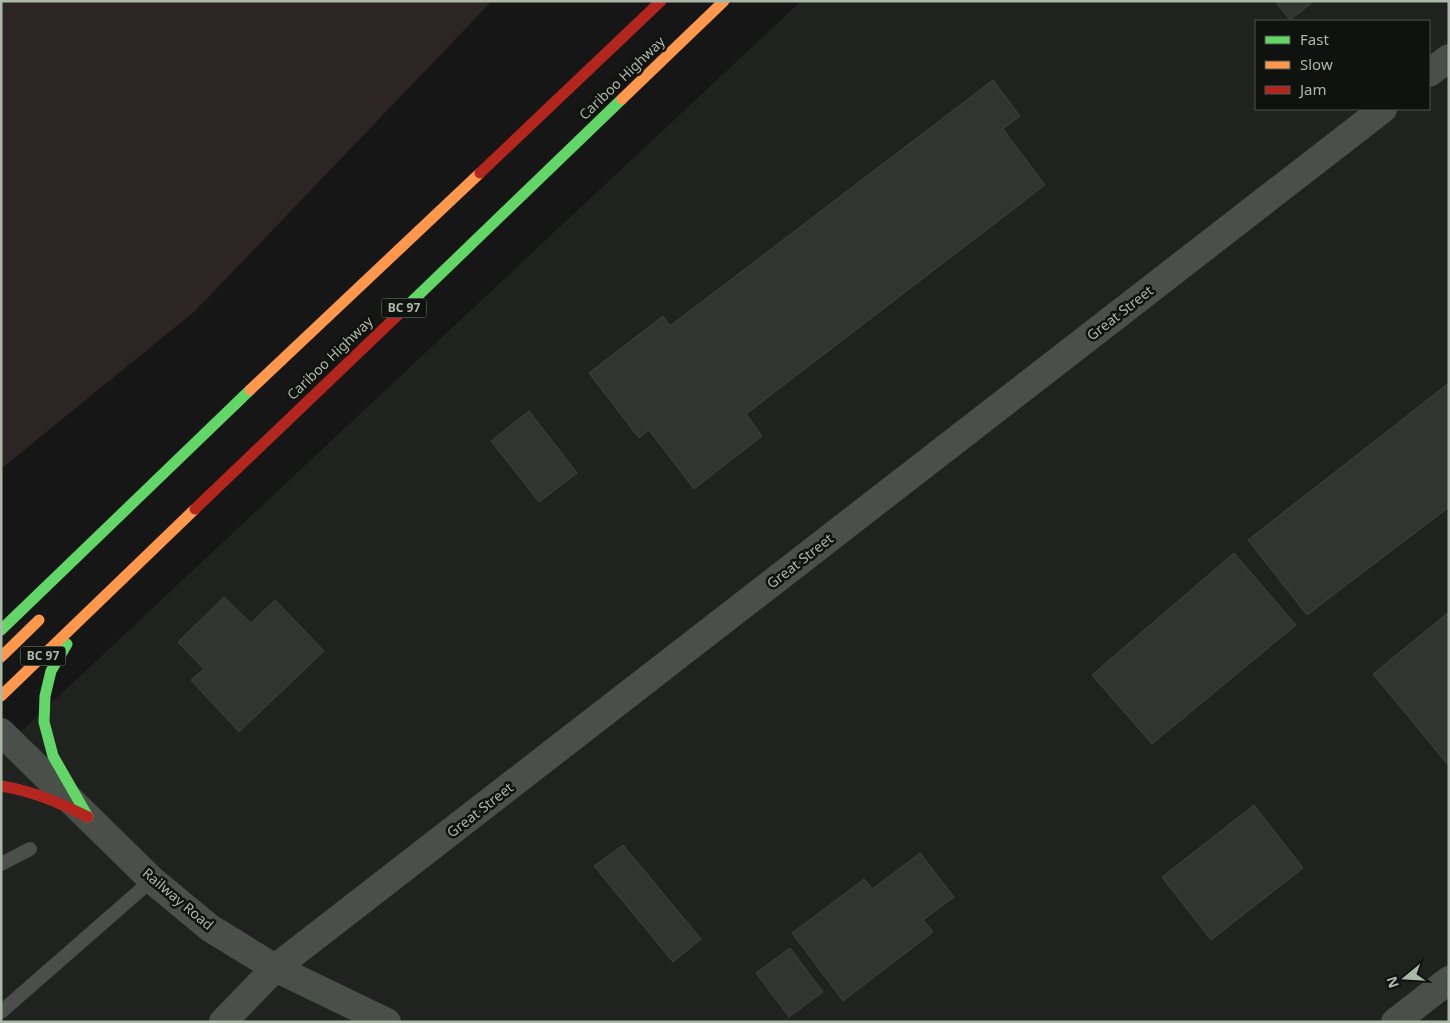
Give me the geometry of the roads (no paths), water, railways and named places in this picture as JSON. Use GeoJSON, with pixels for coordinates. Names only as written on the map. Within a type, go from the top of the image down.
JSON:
{"type":"FeatureCollection","features":[{"type":"Feature","properties":{"kind":"highway","name":"Cariboo Highway"},"geometry":{"type":"LineString","coordinates":[[1,630],[292,350],[661,1]]}},
{"type":"Feature","properties":{"kind":"highway","name":"Cariboo Highway"},"geometry":{"type":"LineString","coordinates":[[1,696],[724,1]]}},
{"type":"Feature","properties":{"kind":"highway"},"geometry":{"type":"LineString","coordinates":[[265,391],[292,350]]}},
{"type":"Feature","properties":{"kind":"highway"},"geometry":{"type":"LineString","coordinates":[[1,657],[50,609]]}},
{"type":"Feature","properties":{"kind":"highway"},"geometry":{"type":"LineString","coordinates":[[84,615],[51,671],[45,696],[44,722],[53,756],[88,817]]}},
{"type":"Feature","properties":{"kind":"highway"},"geometry":{"type":"LineString","coordinates":[[1,786],[51,798],[88,817]]}},
{"type":"Feature","properties":{"kind":"street"},"geometry":{"type":"LineString","coordinates":[[1430,73],[1449,58]]}},
{"type":"Feature","properties":{"kind":"street","name":"Great Street"},"geometry":{"type":"LineString","coordinates":[[223,1022],[275,968],[1382,110]]}},
{"type":"Feature","properties":{"kind":"street","name":"Railway Road"},"geometry":{"type":"LineString","coordinates":[[1,732],[152,880],[210,928],[275,968],[388,1022]]}},
{"type":"Feature","properties":{"kind":"street"},"geometry":{"type":"LineString","coordinates":[[1395,1022],[1449,980]]}},
{"type":"Feature","properties":{"kind":"lane"},"geometry":{"type":"LineString","coordinates":[[1,864],[30,849]]}},
{"type":"Feature","properties":{"kind":"lane"},"geometry":{"type":"LineString","coordinates":[[1,1012],[152,880]]}}]}
